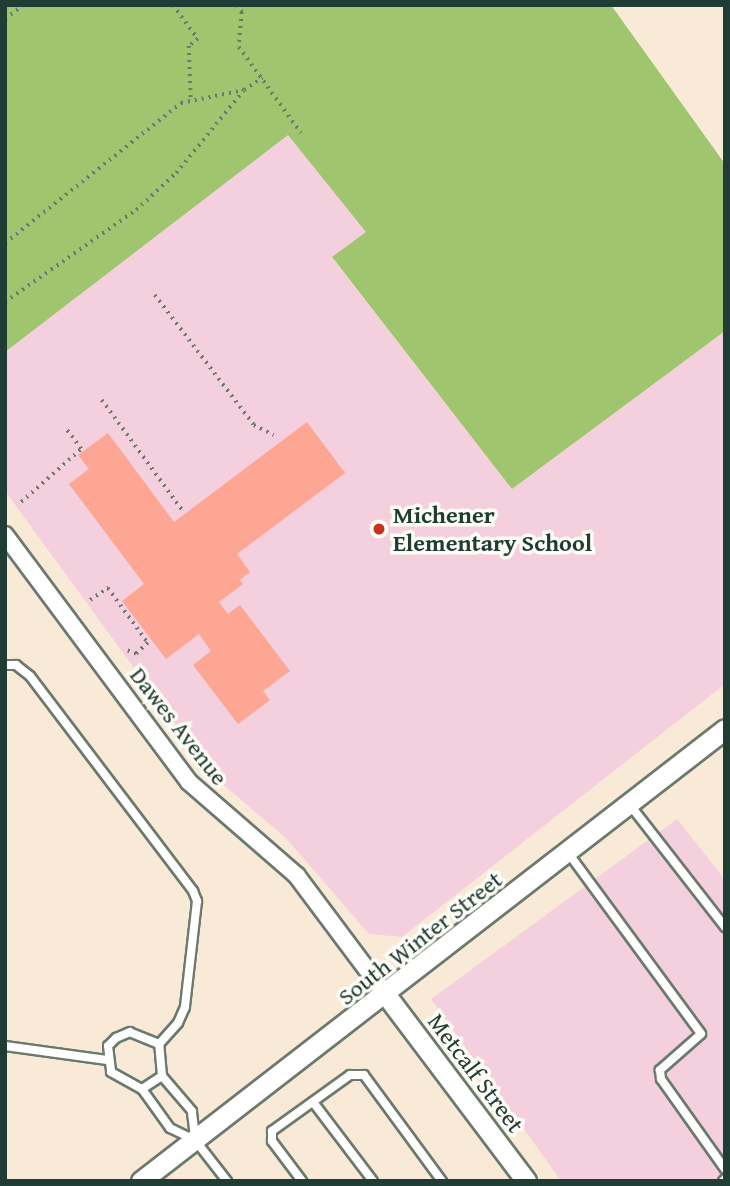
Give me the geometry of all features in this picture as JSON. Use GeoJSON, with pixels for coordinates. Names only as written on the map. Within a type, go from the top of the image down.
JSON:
{"type":"FeatureCollection","features":[{"type":"Feature","properties":{"kind":"street","name":"Dawes Avenue"},"geometry":{"type":"LineString","coordinates":[[5,535],[189,782],[298,876],[386,995]]}},
{"type":"Feature","properties":{"kind":"street","name":"South Winter Street"},"geometry":{"type":"LineString","coordinates":[[141,1181],[569,854],[725,729]]}},
{"type":"Feature","properties":{"kind":"street","name":"Metcalf Street"},"geometry":{"type":"LineString","coordinates":[[386,995],[526,1181]]}},
{"type":"Feature","properties":{"kind":"lane"},"geometry":{"type":"LineString","coordinates":[[5,665],[16,665],[30,676],[193,891],[197,901],[185,1007],[178,1023],[159,1044],[162,1076],[192,1111],[195,1140]]}},
{"type":"Feature","properties":{"kind":"lane"},"geometry":{"type":"LineString","coordinates":[[630,805],[725,927]]}},
{"type":"Feature","properties":{"kind":"lane"},"geometry":{"type":"LineString","coordinates":[[569,854],[701,1034],[660,1070],[660,1079],[725,1169]]}},
{"type":"Feature","properties":{"kind":"lane"},"geometry":{"type":"LineString","coordinates":[[159,1044],[130,1032],[108,1046],[107,1060],[111,1072],[142,1089],[170,1128],[195,1140],[227,1181]]}},
{"type":"Feature","properties":{"kind":"lane"},"geometry":{"type":"LineString","coordinates":[[5,1046],[107,1060]]}},
{"type":"Feature","properties":{"kind":"lane"},"geometry":{"type":"LineString","coordinates":[[302,1180],[272,1142],[272,1131],[350,1075],[363,1075],[442,1181]]}},
{"type":"Feature","properties":{"kind":"lane"},"geometry":{"type":"LineString","coordinates":[[142,1089],[162,1076]]}},
{"type":"Feature","properties":{"kind":"lane"},"geometry":{"type":"LineString","coordinates":[[313,1102],[373,1181]]}},
{"type":"Feature","properties":{"kind":"path"},"geometry":{"type":"LineString","coordinates":[[5,19],[23,5]]}},
{"type":"Feature","properties":{"kind":"path"},"geometry":{"type":"LineString","coordinates":[[174,5],[198,39],[190,46],[191,101]]}},
{"type":"Feature","properties":{"kind":"path"},"geometry":{"type":"LineString","coordinates":[[237,5],[242,12],[239,47],[301,133]]}},
{"type":"Feature","properties":{"kind":"path"},"geometry":{"type":"LineString","coordinates":[[5,302],[135,210],[176,173],[244,90],[262,78]]}},
{"type":"Feature","properties":{"kind":"path"},"geometry":{"type":"LineString","coordinates":[[5,243],[151,125],[191,101],[244,90]]}},
{"type":"Feature","properties":{"kind":"path"},"geometry":{"type":"LineString","coordinates":[[155,295],[254,425],[274,435]]}},
{"type":"Feature","properties":{"kind":"path"},"geometry":{"type":"LineString","coordinates":[[102,400],[183,511]]}},
{"type":"Feature","properties":{"kind":"path"},"geometry":{"type":"LineString","coordinates":[[21,502],[81,449],[65,428]]}},
{"type":"Feature","properties":{"kind":"path"},"geometry":{"type":"LineString","coordinates":[[90,600],[108,588],[148,643],[136,654],[128,651]]}},
{"type":"Feature","properties":{"kind":"shaded area","name":"Michener Elementary School"},"geometry":{"type":"Polygon","coordinates":[[[288,134],[367,232],[332,258],[512,489],[725,331],[725,684],[402,937],[369,934],[286,838],[213,776],[5,491],[5,352],[288,134]]]}},
{"type":"Feature","properties":{"kind":"shaded area"},"geometry":{"type":"Polygon","coordinates":[[[677,819],[725,880],[725,1181],[561,1181],[431,999],[677,819]]]}},
{"type":"Feature","properties":{"kind":"green space"},"geometry":{"type":"Polygon","coordinates":[[[5,5],[611,5],[725,164],[725,331],[512,489],[332,257],[366,232],[288,135],[5,352],[5,5]]]}},
{"type":"Feature","properties":{"kind":"building"},"geometry":{"type":"Polygon","coordinates":[[[307,422],[345,473],[237,554],[250,572],[240,580],[243,584],[219,602],[228,614],[240,605],[290,671],[263,691],[270,700],[238,724],[193,665],[211,651],[199,634],[166,659],[122,601],[144,584],[69,484],[89,469],[78,455],[108,433],[174,522],[307,422]]]}},
{"type":"Feature","properties":{"kind":"place","name":"Michener Elementary School"},"geometry":{"type":"Point","coordinates":[379,529]}}]}
